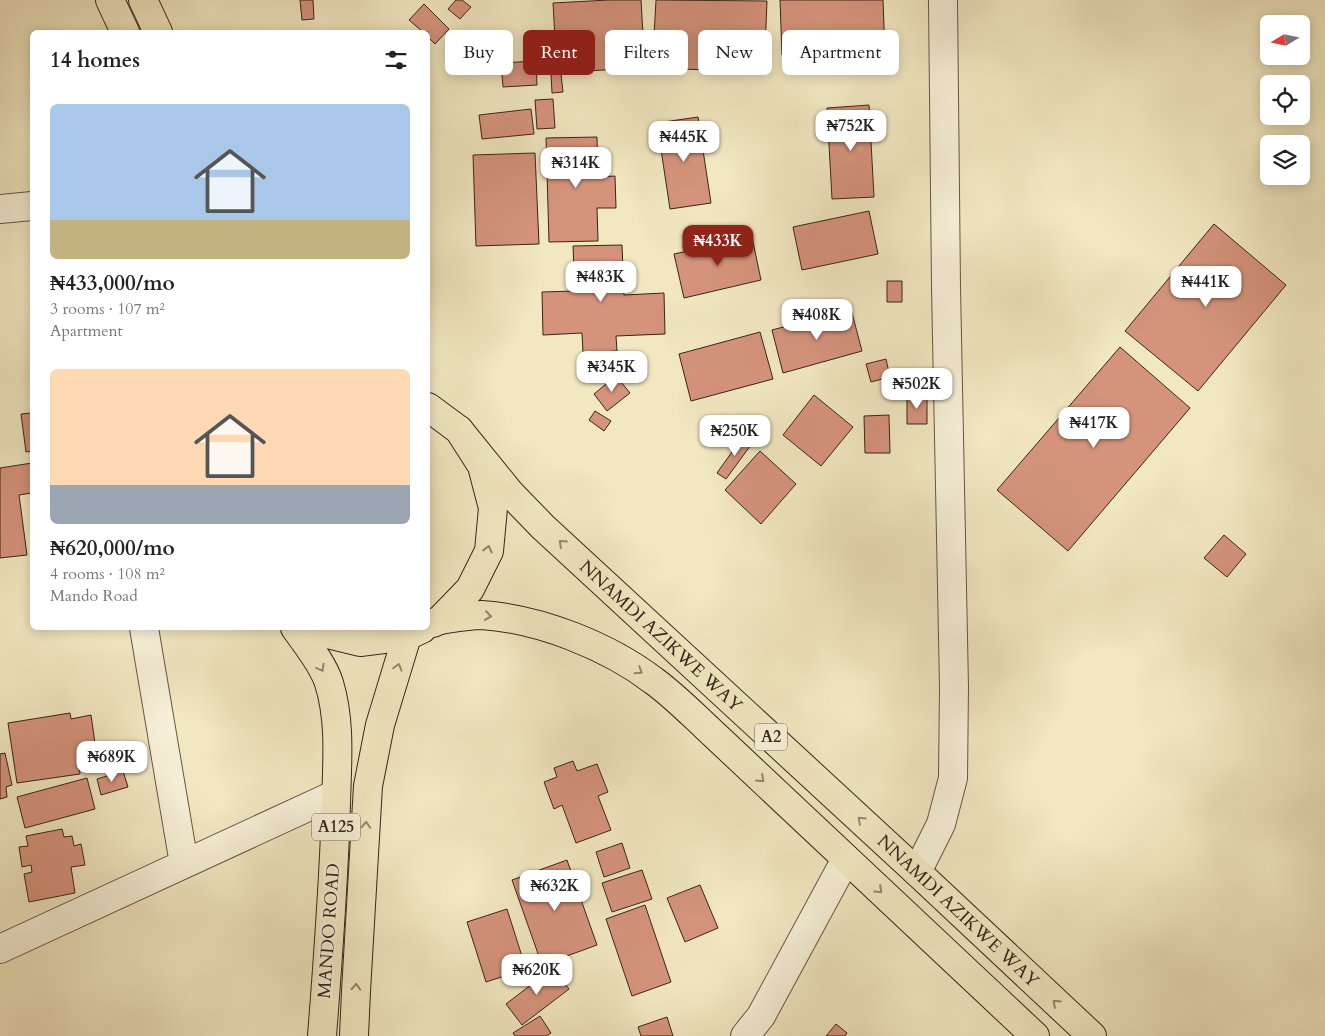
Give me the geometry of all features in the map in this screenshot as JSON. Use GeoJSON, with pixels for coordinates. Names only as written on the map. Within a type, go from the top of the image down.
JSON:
{"type":"FeatureCollection","features":[{"type":"Feature","properties":{"kind":"highway"},"geometry":{"type":"LineString","coordinates":[[110,0],[124,30]]}},
{"type":"Feature","properties":{"kind":"highway"},"geometry":{"type":"LineString","coordinates":[[143,0],[157,30]]}},
{"type":"Feature","properties":{"kind":"highway"},"geometry":{"type":"LineString","coordinates":[[430,408],[459,430],[482,466],[493,508],[489,551],[470,589],[430,623]]}},
{"type":"Feature","properties":{"kind":"highway","name":"NNAMDI AZIKWE WAY"},"geometry":{"type":"LineString","coordinates":[[459,430],[510,493],[543,527],[1092,1036]]}},
{"type":"Feature","properties":{"kind":"highway","name":"NNAMDI AZIKWE WAY"},"geometry":{"type":"LineString","coordinates":[[430,626],[481,615],[526,622],[573,636],[613,654],[654,681],[1035,1036]]}},
{"type":"Feature","properties":{"kind":"highway","name":"MANDO ROAD"},"geometry":{"type":"LineString","coordinates":[[296,630],[328,680],[336,714],[334,852],[322,1036]]}},
{"type":"Feature","properties":{"kind":"highway","name":"NNAMDI AZIKWE WAY"},"geometry":{"type":"LineString","coordinates":[[315,630],[360,642],[412,630]]}},
{"type":"Feature","properties":{"kind":"highway","name":"MANDO ROAD"},"geometry":{"type":"LineString","coordinates":[[354,1036],[368,786],[380,725],[424,630]]}},
{"type":"Feature","properties":{"kind":"street"},"geometry":{"type":"LineString","coordinates":[[917,872],[941,824],[953,778],[954,677],[946,297],[943,0]]}},
{"type":"Feature","properties":{"kind":"street"},"geometry":{"type":"LineString","coordinates":[[0,209],[30,206]]}},
{"type":"Feature","properties":{"kind":"street"},"geometry":{"type":"LineString","coordinates":[[144,630],[184,864]]}},
{"type":"Feature","properties":{"kind":"street"},"geometry":{"type":"LineString","coordinates":[[0,949],[336,794]]}},
{"type":"Feature","properties":{"kind":"street"},"geometry":{"type":"LineString","coordinates":[[745,1036],[761,1016],[846,859]]}},
{"type":"Feature","properties":{"kind":"building"},"geometry":{"type":"Polygon","coordinates":[[[300,0],[313,0],[314,19],[302,20],[300,0]]]}},
{"type":"Feature","properties":{"kind":"building"},"geometry":{"type":"Polygon","coordinates":[[[456,0],[462,0],[471,7],[460,19],[448,9],[456,0]]]}},
{"type":"Feature","properties":{"kind":"building"},"geometry":{"type":"Polygon","coordinates":[[[641,0],[643,30],[605,30],[605,70],[595,70],[595,30],[555,30],[553,3],[641,0]]]}},
{"type":"Feature","properties":{"kind":"building"},"geometry":{"type":"Polygon","coordinates":[[[656,0],[767,1],[766,30],[698,30],[698,70],[688,69],[688,30],[654,30],[656,0]]]}},
{"type":"Feature","properties":{"kind":"building"},"geometry":{"type":"Polygon","coordinates":[[[780,0],[883,0],[884,30],[782,30],[782,55],[780,0]]]}},
{"type":"Feature","properties":{"kind":"building"},"geometry":{"type":"Polygon","coordinates":[[[424,4],[449,29],[445,30],[445,33],[435,44],[430,39],[430,30],[421,30],[409,20],[424,4]]]}},
{"type":"Feature","properties":{"kind":"building"},"geometry":{"type":"Polygon","coordinates":[[[513,62],[523,62],[523,75],[537,75],[537,85],[503,87],[502,75],[513,75],[513,62]]]}},
{"type":"Feature","properties":{"kind":"building"},"geometry":{"type":"Polygon","coordinates":[[[551,75],[561,75],[563,92],[552,93],[551,75]]]}},
{"type":"Feature","properties":{"kind":"building"},"geometry":{"type":"Polygon","coordinates":[[[553,99],[555,128],[537,129],[535,100],[553,99]]]}},
{"type":"Feature","properties":{"kind":"building"},"geometry":{"type":"Polygon","coordinates":[[[869,105],[874,197],[832,199],[827,108],[869,105]]]}},
{"type":"Feature","properties":{"kind":"building"},"geometry":{"type":"Polygon","coordinates":[[[531,109],[534,134],[482,139],[479,115],[531,109]]]}},
{"type":"Feature","properties":{"kind":"building"},"geometry":{"type":"Polygon","coordinates":[[[698,117],[711,203],[670,209],[657,123],[698,117]]]}},
{"type":"Feature","properties":{"kind":"building"},"geometry":{"type":"Polygon","coordinates":[[[597,137],[598,177],[615,176],[616,208],[597,208],[598,241],[549,242],[546,138],[597,137]]]}},
{"type":"Feature","properties":{"kind":"building"},"geometry":{"type":"Polygon","coordinates":[[[535,153],[539,244],[476,246],[473,155],[535,153]]]}},
{"type":"Feature","properties":{"kind":"building"},"geometry":{"type":"Polygon","coordinates":[[[869,211],[878,254],[802,270],[793,227],[869,211]]]}},
{"type":"Feature","properties":{"kind":"building"},"geometry":{"type":"Polygon","coordinates":[[[1214,224],[1286,285],[1198,391],[1125,331],[1214,224]]]}},
{"type":"Feature","properties":{"kind":"building"},"geometry":{"type":"Polygon","coordinates":[[[752,237],[761,280],[684,298],[674,254],[752,237]]]}},
{"type":"Feature","properties":{"kind":"building"},"geometry":{"type":"Polygon","coordinates":[[[622,245],[624,295],[664,293],[665,334],[616,336],[617,351],[583,353],[582,333],[543,335],[542,292],[575,291],[573,246],[622,245]]]}},
{"type":"Feature","properties":{"kind":"building"},"geometry":{"type":"Polygon","coordinates":[[[887,281],[902,281],[902,302],[887,302],[887,281]]]}},
{"type":"Feature","properties":{"kind":"building"},"geometry":{"type":"Polygon","coordinates":[[[851,309],[862,351],[783,373],[772,330],[851,309]]]}},
{"type":"Feature","properties":{"kind":"building"},"geometry":{"type":"Polygon","coordinates":[[[760,332],[773,379],[691,401],[679,354],[760,332]]]}},
{"type":"Feature","properties":{"kind":"building"},"geometry":{"type":"Polygon","coordinates":[[[1120,347],[1190,408],[1068,551],[997,490],[1120,347]]]}},
{"type":"Feature","properties":{"kind":"building"},"geometry":{"type":"Polygon","coordinates":[[[886,359],[890,377],[871,382],[866,364],[886,359]]]}},
{"type":"Feature","properties":{"kind":"building"},"geometry":{"type":"Polygon","coordinates":[[[616,376],[630,393],[607,411],[594,394],[616,376]]]}},
{"type":"Feature","properties":{"kind":"building"},"geometry":{"type":"Polygon","coordinates":[[[814,395],[853,427],[821,466],[783,435],[814,395]]]}},
{"type":"Feature","properties":{"kind":"building"},"geometry":{"type":"Polygon","coordinates":[[[907,395],[927,395],[927,424],[907,424],[907,395]]]}},
{"type":"Feature","properties":{"kind":"building"},"geometry":{"type":"Polygon","coordinates":[[[595,411],[611,421],[604,431],[589,420],[595,411]]]}},
{"type":"Feature","properties":{"kind":"building"},"geometry":{"type":"Polygon","coordinates":[[[30,413],[30,451],[26,452],[21,414],[30,413]]]}},
{"type":"Feature","properties":{"kind":"building"},"geometry":{"type":"Polygon","coordinates":[[[889,415],[890,453],[865,453],[864,416],[889,415]]]}},
{"type":"Feature","properties":{"kind":"building"},"geometry":{"type":"Polygon","coordinates":[[[744,435],[753,442],[726,479],[717,473],[744,435]]]}},
{"type":"Feature","properties":{"kind":"building"},"geometry":{"type":"Polygon","coordinates":[[[760,451],[796,484],[761,524],[725,490],[760,451]]]}},
{"type":"Feature","properties":{"kind":"building"},"geometry":{"type":"Polygon","coordinates":[[[30,463],[30,493],[19,495],[27,555],[0,558],[0,468],[30,463]]]}},
{"type":"Feature","properties":{"kind":"building"},"geometry":{"type":"Polygon","coordinates":[[[1224,535],[1246,554],[1227,577],[1204,558],[1224,535]]]}},
{"type":"Feature","properties":{"kind":"building"},"geometry":{"type":"Polygon","coordinates":[[[70,713],[71,719],[91,715],[98,764],[79,767],[80,774],[17,783],[8,723],[70,713]]]}},
{"type":"Feature","properties":{"kind":"building"},"geometry":{"type":"Polygon","coordinates":[[[5,753],[12,785],[6,787],[7,797],[0,799],[0,754],[5,753]]]}},
{"type":"Feature","properties":{"kind":"building"},"geometry":{"type":"Polygon","coordinates":[[[573,761],[577,771],[597,764],[608,792],[598,796],[611,830],[576,843],[562,805],[554,809],[544,782],[557,777],[554,768],[573,761]]]}},
{"type":"Feature","properties":{"kind":"building"},"geometry":{"type":"Polygon","coordinates":[[[123,771],[128,787],[101,795],[97,779],[123,771]]]}},
{"type":"Feature","properties":{"kind":"building"},"geometry":{"type":"Polygon","coordinates":[[[87,778],[95,809],[25,828],[17,797],[87,778]]]}},
{"type":"Feature","properties":{"kind":"building"},"geometry":{"type":"Polygon","coordinates":[[[62,829],[64,837],[72,836],[74,846],[81,844],[85,865],[71,867],[75,893],[29,902],[24,874],[32,872],[31,865],[22,867],[19,847],[28,846],[26,836],[62,829]]]}},
{"type":"Feature","properties":{"kind":"building"},"geometry":{"type":"Polygon","coordinates":[[[622,843],[630,868],[604,877],[596,852],[622,843]]]}},
{"type":"Feature","properties":{"kind":"building"},"geometry":{"type":"Polygon","coordinates":[[[567,860],[597,945],[542,965],[512,880],[567,860]]]}},
{"type":"Feature","properties":{"kind":"building"},"geometry":{"type":"Polygon","coordinates":[[[642,870],[652,899],[612,912],[602,883],[642,870]]]}},
{"type":"Feature","properties":{"kind":"building"},"geometry":{"type":"Polygon","coordinates":[[[700,885],[718,928],[685,942],[667,898],[700,885]]]}},
{"type":"Feature","properties":{"kind":"building"},"geometry":{"type":"Polygon","coordinates":[[[645,905],[671,982],[632,996],[606,919],[645,905]]]}},
{"type":"Feature","properties":{"kind":"building"},"geometry":{"type":"Polygon","coordinates":[[[507,909],[526,969],[486,982],[467,922],[507,909]]]}},
{"type":"Feature","properties":{"kind":"building"},"geometry":{"type":"Polygon","coordinates":[[[553,968],[569,989],[522,1025],[506,1004],[553,968]]]}},
{"type":"Feature","properties":{"kind":"building"},"geometry":{"type":"Polygon","coordinates":[[[540,1016],[551,1033],[546,1036],[515,1036],[513,1033],[540,1016]]]}},
{"type":"Feature","properties":{"kind":"building"},"geometry":{"type":"Polygon","coordinates":[[[667,1017],[673,1036],[641,1036],[638,1027],[667,1017]]]}},
{"type":"Feature","properties":{"kind":"building"},"geometry":{"type":"Polygon","coordinates":[[[836,1024],[847,1033],[845,1036],[826,1036],[836,1024]]]}}]}
